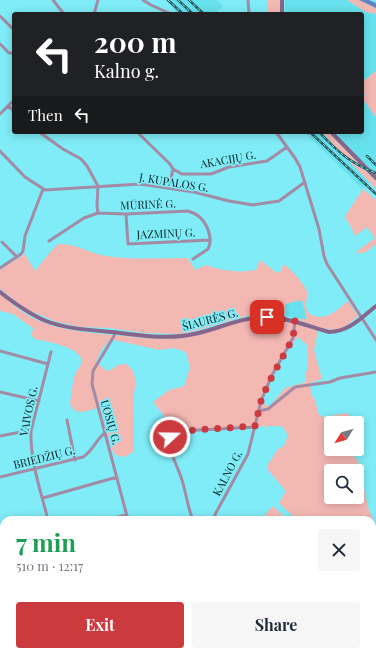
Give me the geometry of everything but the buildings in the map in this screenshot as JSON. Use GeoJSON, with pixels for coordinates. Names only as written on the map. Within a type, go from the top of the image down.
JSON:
{"type":"FeatureCollection","features":[{"type":"Feature","properties":{"kind":"main road"},"geometry":{"type":"LineString","coordinates":[[282,0],[282,12]]}},
{"type":"Feature","properties":{"kind":"main road"},"geometry":{"type":"LineString","coordinates":[[333,134],[376,178]]}},
{"type":"Feature","properties":{"kind":"main road","name":"ŠIAURĖS G."},"geometry":{"type":"LineString","coordinates":[[0,292],[25,310],[46,321],[73,328],[171,337],[194,334],[252,318],[277,318],[295,321],[334,332],[345,330],[376,306]]}},
{"type":"Feature","properties":{"kind":"street"},"geometry":{"type":"LineString","coordinates":[[54,0],[63,12]]}},
{"type":"Feature","properties":{"kind":"street"},"geometry":{"type":"LineString","coordinates":[[95,12],[98,0]]}},
{"type":"Feature","properties":{"kind":"street"},"geometry":{"type":"LineString","coordinates":[[143,0],[166,12]]}},
{"type":"Feature","properties":{"kind":"street"},"geometry":{"type":"LineString","coordinates":[[248,0],[249,12]]}},
{"type":"Feature","properties":{"kind":"street"},"geometry":{"type":"LineString","coordinates":[[0,16],[12,28]]}},
{"type":"Feature","properties":{"kind":"street"},"geometry":{"type":"LineString","coordinates":[[0,44],[9,53],[12,53]]}},
{"type":"Feature","properties":{"kind":"street"},"geometry":{"type":"LineString","coordinates":[[0,114],[12,102]]}},
{"type":"Feature","properties":{"kind":"street"},"geometry":{"type":"LineString","coordinates":[[8,106],[12,110]]}},
{"type":"Feature","properties":{"kind":"street"},"geometry":{"type":"LineString","coordinates":[[43,134],[66,151],[81,159],[92,174],[98,186],[98,213]]}},
{"type":"Feature","properties":{"kind":"street"},"geometry":{"type":"LineString","coordinates":[[139,134],[170,164],[173,169],[169,188]]}},
{"type":"Feature","properties":{"kind":"street"},"geometry":{"type":"LineString","coordinates":[[277,134],[298,162],[319,229],[325,260],[376,340]]}},
{"type":"Feature","properties":{"kind":"street","name":"AKACIJŲ G."},"geometry":{"type":"LineString","coordinates":[[173,169],[186,175],[211,174],[229,167],[267,161],[287,147]]}},
{"type":"Feature","properties":{"kind":"street"},"geometry":{"type":"LineString","coordinates":[[0,151],[25,177],[43,189],[25,236],[23,251],[18,257],[0,268]]}},
{"type":"Feature","properties":{"kind":"street","name":"J. KUPALOS G."},"geometry":{"type":"LineString","coordinates":[[43,189],[132,184],[194,192],[229,201],[253,205],[279,201],[305,182]]}},
{"type":"Feature","properties":{"kind":"street","name":"MŪRINĖ G."},"geometry":{"type":"LineString","coordinates":[[50,241],[84,218],[98,213],[126,214],[185,211],[198,215],[206,224],[210,240]]}},
{"type":"Feature","properties":{"kind":"street","name":"JAZMINŲ G."},"geometry":{"type":"LineString","coordinates":[[126,214],[128,244],[210,240]]}},
{"type":"Feature","properties":{"kind":"street"},"geometry":{"type":"LineString","coordinates":[[193,259],[208,249],[210,240]]}},
{"type":"Feature","properties":{"kind":"street"},"geometry":{"type":"LineString","coordinates":[[2,242],[18,257]]}},
{"type":"Feature","properties":{"kind":"street","name":"KALNO G."},"geometry":{"type":"LineString","coordinates":[[214,516],[245,460],[251,445],[261,401],[268,384],[293,338],[295,321]]}},
{"type":"Feature","properties":{"kind":"street","name":"UOSIŲ G."},"geometry":{"type":"LineString","coordinates":[[115,332],[96,365],[92,377],[93,392],[127,515]]}},
{"type":"Feature","properties":{"kind":"street"},"geometry":{"type":"LineString","coordinates":[[0,351],[48,364]]}},
{"type":"Feature","properties":{"kind":"street","name":"VAIVOS G."},"geometry":{"type":"LineString","coordinates":[[47,516],[31,443],[31,431],[51,352]]}},
{"type":"Feature","properties":{"kind":"street"},"geometry":{"type":"LineString","coordinates":[[259,411],[268,409],[295,387],[330,382],[340,378],[376,372]]}},
{"type":"Feature","properties":{"kind":"street"},"geometry":{"type":"LineString","coordinates":[[0,392],[39,401]]}},
{"type":"Feature","properties":{"kind":"street"},"geometry":{"type":"LineString","coordinates":[[67,420],[75,460]]}},
{"type":"Feature","properties":{"kind":"street"},"geometry":{"type":"LineString","coordinates":[[193,516],[181,476],[174,461],[170,440],[171,434],[180,431],[255,426]]}},
{"type":"Feature","properties":{"kind":"street"},"geometry":{"type":"LineString","coordinates":[[0,436],[31,431]]}},
{"type":"Feature","properties":{"kind":"street","name":"BRIEDŽIŲ G."},"geometry":{"type":"LineString","coordinates":[[0,477],[83,457],[89,453],[105,433]]}},
{"type":"Feature","properties":{"kind":"street"},"geometry":{"type":"LineString","coordinates":[[42,498],[117,478]]}},
{"type":"Feature","properties":{"kind":"street"},"geometry":{"type":"LineString","coordinates":[[122,516],[127,515]]}},
{"type":"Feature","properties":{"kind":"shaded area"},"geometry":{"type":"Polygon","coordinates":[[[165,0],[216,0],[223,6],[217,12],[177,12],[165,0]]]}},
{"type":"Feature","properties":{"kind":"shaded area"},"geometry":{"type":"Polygon","coordinates":[[[267,0],[280,0],[280,12],[267,12],[267,0]]]}},
{"type":"Feature","properties":{"kind":"shaded area"},"geometry":{"type":"Polygon","coordinates":[[[285,0],[347,0],[366,12],[376,14],[376,71],[364,80],[364,12],[285,12],[285,0]]]}},
{"type":"Feature","properties":{"kind":"shaded area"},"geometry":{"type":"Polygon","coordinates":[[[347,0],[359,0],[376,8],[376,14],[366,12],[347,0]]]}},
{"type":"Feature","properties":{"kind":"shaded area"},"geometry":{"type":"Polygon","coordinates":[[[359,0],[369,0],[376,3],[376,8],[359,0]]]}},
{"type":"Feature","properties":{"kind":"shaded area"},"geometry":{"type":"Polygon","coordinates":[[[376,71],[376,116],[364,101],[364,80],[376,71]]]}},
{"type":"Feature","properties":{"kind":"shaded area"},"geometry":{"type":"Polygon","coordinates":[[[364,101],[376,116],[376,175],[339,139],[338,134],[364,134],[364,101]]]}},
{"type":"Feature","properties":{"kind":"shaded area"},"geometry":{"type":"Polygon","coordinates":[[[306,134],[324,134],[369,182],[363,189],[306,134]]]}},
{"type":"Feature","properties":{"kind":"shaded area"},"geometry":{"type":"Polygon","coordinates":[[[324,134],[330,134],[360,165],[343,155],[324,134]]]}},
{"type":"Feature","properties":{"kind":"shaded area"},"geometry":{"type":"Polygon","coordinates":[[[349,161],[364,169],[376,181],[376,189],[349,161]]]}},
{"type":"Feature","properties":{"kind":"shaded area"},"geometry":{"type":"Polygon","coordinates":[[[363,189],[376,200],[376,244],[367,251],[359,253],[356,252],[375,238],[367,227],[355,236],[345,218],[363,189]]]}},
{"type":"Feature","properties":{"kind":"shaded area"},"geometry":{"type":"Polygon","coordinates":[[[58,244],[70,245],[106,256],[137,258],[188,258],[195,270],[206,265],[231,271],[256,270],[260,260],[277,273],[281,271],[283,265],[285,265],[306,288],[308,295],[306,306],[309,313],[319,317],[327,316],[348,301],[358,316],[342,328],[326,329],[298,320],[307,319],[302,300],[285,304],[286,314],[250,315],[187,333],[176,334],[144,333],[109,328],[81,327],[57,322],[26,309],[0,289],[0,270],[25,254],[35,271],[58,244]]]}},
{"type":"Feature","properties":{"kind":"shaded area"},"geometry":{"type":"Polygon","coordinates":[[[0,294],[30,317],[56,327],[90,333],[172,339],[197,335],[255,319],[279,320],[318,331],[314,350],[322,379],[310,383],[311,394],[315,400],[319,415],[324,417],[324,456],[353,456],[359,464],[324,464],[324,504],[364,504],[364,489],[372,516],[293,516],[279,503],[286,491],[268,470],[267,466],[278,449],[284,446],[288,435],[282,426],[170,429],[168,421],[153,402],[169,390],[184,386],[190,368],[186,352],[174,348],[159,350],[110,339],[102,349],[96,361],[104,369],[109,371],[118,365],[127,364],[133,371],[136,382],[133,398],[134,449],[132,453],[124,457],[116,455],[113,452],[100,407],[78,412],[72,408],[70,403],[73,383],[76,372],[81,364],[81,358],[78,354],[64,346],[35,339],[31,332],[34,329],[13,314],[0,311],[0,294]],[[298,337],[288,350],[277,369],[262,404],[270,406],[285,388],[306,382],[305,372],[308,370],[308,346],[298,337]]]}},
{"type":"Feature","properties":{"kind":"shaded area"},"geometry":{"type":"Polygon","coordinates":[[[302,300],[307,320],[287,316],[285,304],[302,300]]]}},
{"type":"Feature","properties":{"kind":"shaded area"},"geometry":{"type":"Polygon","coordinates":[[[346,413],[349,416],[330,416],[346,413]]]}},
{"type":"Feature","properties":{"kind":"shaded area"},"geometry":{"type":"Polygon","coordinates":[[[273,506],[284,516],[264,516],[273,506]]]}},
{"type":"Feature","properties":{"kind":"railway"},"geometry":{"type":"LineString","coordinates":[[168,0],[181,12]]}},
{"type":"Feature","properties":{"kind":"railway"},"geometry":{"type":"LineString","coordinates":[[178,0],[191,12]]}},
{"type":"Feature","properties":{"kind":"railway"},"geometry":{"type":"LineString","coordinates":[[189,0],[202,12]]}},
{"type":"Feature","properties":{"kind":"railway"},"geometry":{"type":"LineString","coordinates":[[312,134],[376,194]]}},
{"type":"Feature","properties":{"kind":"railway"},"geometry":{"type":"LineString","coordinates":[[321,134],[352,161],[376,173]]}},
{"type":"Feature","properties":{"kind":"railway"},"geometry":{"type":"LineString","coordinates":[[367,156],[376,165]]}},
{"type":"Feature","properties":{"kind":"route"},"geometry":{"type":"LineString","coordinates":[[170,437],[172,433],[180,431],[255,426],[261,401],[268,384],[292,343],[295,334],[295,321],[267,317]]}}]}
